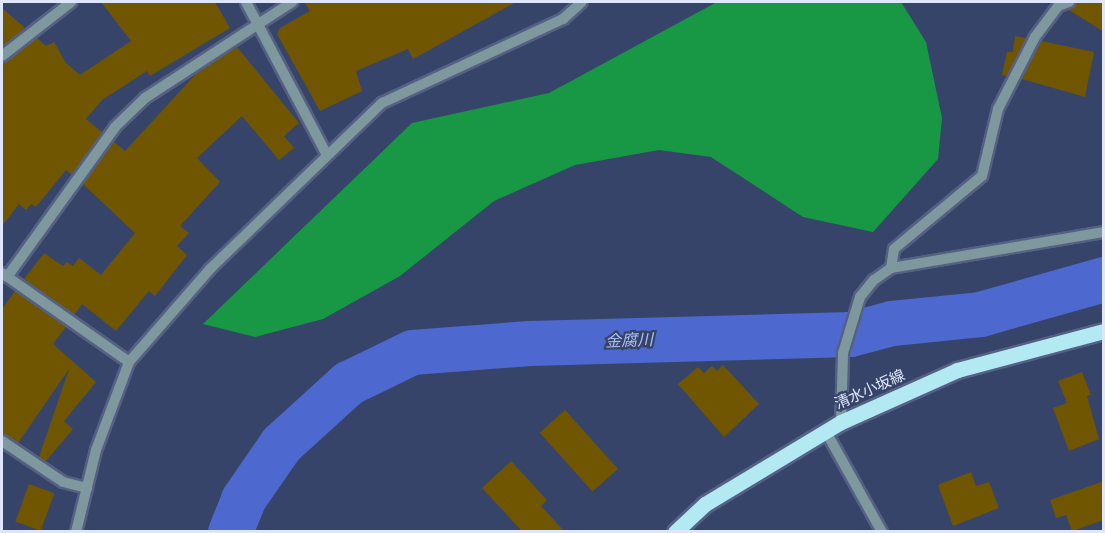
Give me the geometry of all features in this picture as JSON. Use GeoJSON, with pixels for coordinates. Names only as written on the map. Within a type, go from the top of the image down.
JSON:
{"type":"FeatureCollection","features":[{"type":"Feature","properties":{"kind":"main road","name":"清水小坂線"},"geometry":{"type":"LineString","coordinates":[[675,531],[705,504],[841,422],[957,370],[1104,332]]}},
{"type":"Feature","properties":{"kind":"street"},"geometry":{"type":"LineString","coordinates":[[2,56],[71,2]]}},
{"type":"Feature","properties":{"kind":"street"},"geometry":{"type":"LineString","coordinates":[[246,2],[327,155]]}},
{"type":"Feature","properties":{"kind":"street"},"geometry":{"type":"LineString","coordinates":[[129,362],[4,275],[115,127],[145,98],[292,2]]}},
{"type":"Feature","properties":{"kind":"street"},"geometry":{"type":"LineString","coordinates":[[76,531],[96,450],[129,362],[210,269],[382,103],[563,19],[582,2]]}},
{"type":"Feature","properties":{"kind":"street"},"geometry":{"type":"LineString","coordinates":[[891,268],[894,249],[982,176],[998,109],[1035,37],[1058,6],[1070,2]]}},
{"type":"Feature","properties":{"kind":"street"},"geometry":{"type":"LineString","coordinates":[[841,422],[843,353],[860,297],[874,280],[891,268],[1104,232]]}},
{"type":"Feature","properties":{"kind":"street"},"geometry":{"type":"LineString","coordinates":[[825,430],[882,531]]}},
{"type":"Feature","properties":{"kind":"street"},"geometry":{"type":"LineString","coordinates":[[2,441],[63,482],[87,488]]}},
{"type":"Feature","properties":{"kind":"green space"},"geometry":{"type":"Polygon","coordinates":[[[717,2],[901,2],[926,42],[942,118],[938,159],[873,232],[803,217],[711,157],[659,150],[575,165],[494,201],[400,276],[323,319],[255,337],[203,324],[412,123],[549,93],[717,2]]]}},
{"type":"Feature","properties":{"kind":"building"},"geometry":{"type":"Polygon","coordinates":[[[101,2],[215,2],[230,28],[150,76],[147,71],[102,100],[86,119],[102,132],[72,175],[66,170],[36,207],[31,204],[26,210],[19,204],[2,226],[2,63],[37,38],[46,46],[54,42],[66,63],[80,75],[131,41],[101,2]]]}},
{"type":"Feature","properties":{"kind":"building"},"geometry":{"type":"Polygon","coordinates":[[[304,2],[516,2],[413,59],[408,49],[356,71],[362,91],[320,111],[277,34],[280,28],[310,11],[304,2]]]}},
{"type":"Feature","properties":{"kind":"building"},"geometry":{"type":"Polygon","coordinates":[[[1076,2],[1104,2],[1104,32],[1069,10],[1076,2]]]}},
{"type":"Feature","properties":{"kind":"building"},"geometry":{"type":"Polygon","coordinates":[[[2,8],[25,28],[2,47],[2,8]]]}},
{"type":"Feature","properties":{"kind":"building"},"geometry":{"type":"Polygon","coordinates":[[[1015,36],[1026,38],[1007,76],[1002,75],[1007,52],[1013,52],[1015,36]]]}},
{"type":"Feature","properties":{"kind":"building"},"geometry":{"type":"Polygon","coordinates":[[[1041,41],[1094,52],[1085,97],[1022,79],[1041,41]]]}},
{"type":"Feature","properties":{"kind":"building"},"geometry":{"type":"Polygon","coordinates":[[[237,47],[299,123],[284,136],[294,148],[279,160],[242,116],[197,158],[220,182],[180,226],[189,233],[177,246],[187,255],[155,296],[149,291],[116,331],[82,304],[74,315],[24,279],[44,253],[63,266],[67,262],[73,266],[79,258],[101,275],[135,233],[83,184],[114,142],[125,151],[196,74],[237,47]]]}},
{"type":"Feature","properties":{"kind":"building"},"geometry":{"type":"Polygon","coordinates":[[[15,291],[66,327],[53,344],[96,382],[64,421],[73,429],[46,461],[39,457],[69,369],[18,443],[2,434],[2,309],[15,291]]]}},
{"type":"Feature","properties":{"kind":"building"},"geometry":{"type":"Polygon","coordinates":[[[723,365],[759,404],[724,437],[678,384],[698,367],[704,373],[712,366],[717,371],[723,365]]]}},
{"type":"Feature","properties":{"kind":"building"},"geometry":{"type":"Polygon","coordinates":[[[1082,372],[1091,395],[1087,396],[1099,439],[1069,451],[1053,408],[1067,403],[1058,381],[1082,372]]]}},
{"type":"Feature","properties":{"kind":"building"},"geometry":{"type":"Polygon","coordinates":[[[565,410],[618,469],[593,491],[540,433],[565,410]]]}},
{"type":"Feature","properties":{"kind":"building"},"geometry":{"type":"Polygon","coordinates":[[[511,461],[547,500],[541,506],[564,531],[522,531],[482,488],[511,461]]]}},
{"type":"Feature","properties":{"kind":"building"},"geometry":{"type":"Polygon","coordinates":[[[971,472],[976,486],[989,482],[999,508],[953,526],[938,485],[971,472]]]}},
{"type":"Feature","properties":{"kind":"building"},"geometry":{"type":"Polygon","coordinates":[[[1104,481],[1104,520],[1072,531],[1066,515],[1056,518],[1050,500],[1104,481]]]}},
{"type":"Feature","properties":{"kind":"building"},"geometry":{"type":"Polygon","coordinates":[[[29,484],[54,493],[41,531],[15,522],[29,484]]]}},
{"type":"Feature","properties":{"kind":"waterway","name":"金腐川"},"geometry":{"type":"LineString","coordinates":[[230,532],[243,499],[281,444],[348,383],[412,352],[530,343],[850,334],[892,323],[980,314],[1104,279]]}}]}
